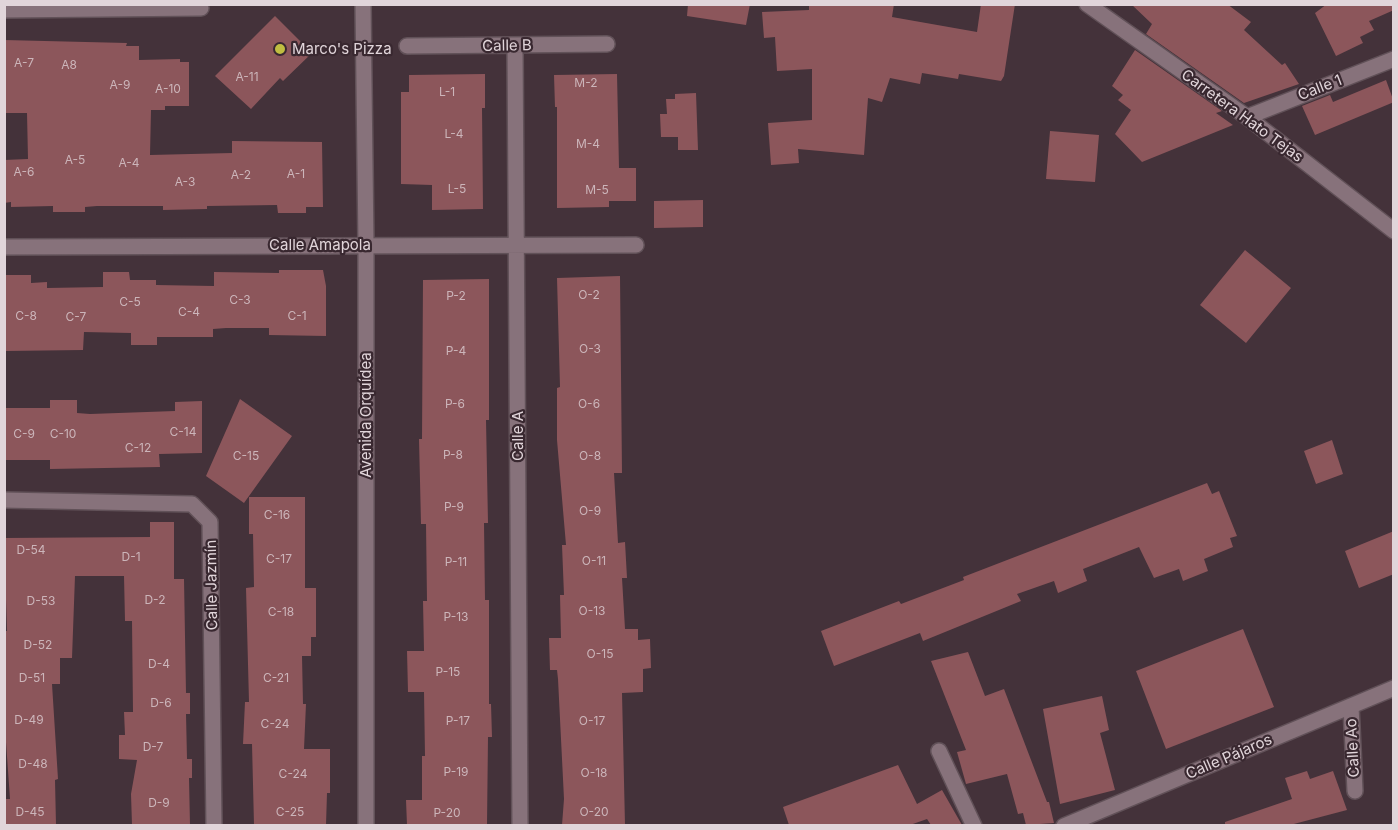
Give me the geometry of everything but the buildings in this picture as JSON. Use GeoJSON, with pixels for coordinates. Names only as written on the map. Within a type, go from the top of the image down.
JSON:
{"type":"FeatureCollection","features":[{"type":"Feature","properties":{"kind":"street","name":"Avenida Orquídea"},"geometry":{"type":"LineString","coordinates":[[363,4],[366,245],[366,825]]}},
{"type":"Feature","properties":{"kind":"street","name":"Carretera Hato Tejas"},"geometry":{"type":"LineString","coordinates":[[1087,4],[1247,117],[1394,231]]}},
{"type":"Feature","properties":{"kind":"street"},"geometry":{"type":"LineString","coordinates":[[4,10],[201,8]]}},
{"type":"Feature","properties":{"kind":"street","name":"Calle B"},"geometry":{"type":"LineString","coordinates":[[407,46],[607,44]]}},
{"type":"Feature","properties":{"kind":"street","name":"Calle A"},"geometry":{"type":"LineString","coordinates":[[516,46],[520,825]]}},
{"type":"Feature","properties":{"kind":"street","name":"Calle 1"},"geometry":{"type":"LineString","coordinates":[[1247,117],[1394,59]]}},
{"type":"Feature","properties":{"kind":"street","name":"Calle Amapola"},"geometry":{"type":"LineString","coordinates":[[4,247],[636,245]]}},
{"type":"Feature","properties":{"kind":"street","name":"Calle Jazmín"},"geometry":{"type":"LineString","coordinates":[[4,500],[192,504],[210,522],[214,825]]}},
{"type":"Feature","properties":{"kind":"street","name":"Calle Pájaros"},"geometry":{"type":"LineString","coordinates":[[1064,825],[1394,688]]}},
{"type":"Feature","properties":{"kind":"street","name":"Calle Ao"},"geometry":{"type":"LineString","coordinates":[[1352,706],[1355,791]]}},
{"type":"Feature","properties":{"kind":"street"},"geometry":{"type":"LineString","coordinates":[[939,751],[974,825]]}},
{"type":"Feature","properties":{"kind":"place","name":"Marco's Pizza"},"geometry":{"type":"Point","coordinates":[280,49]}}]}
